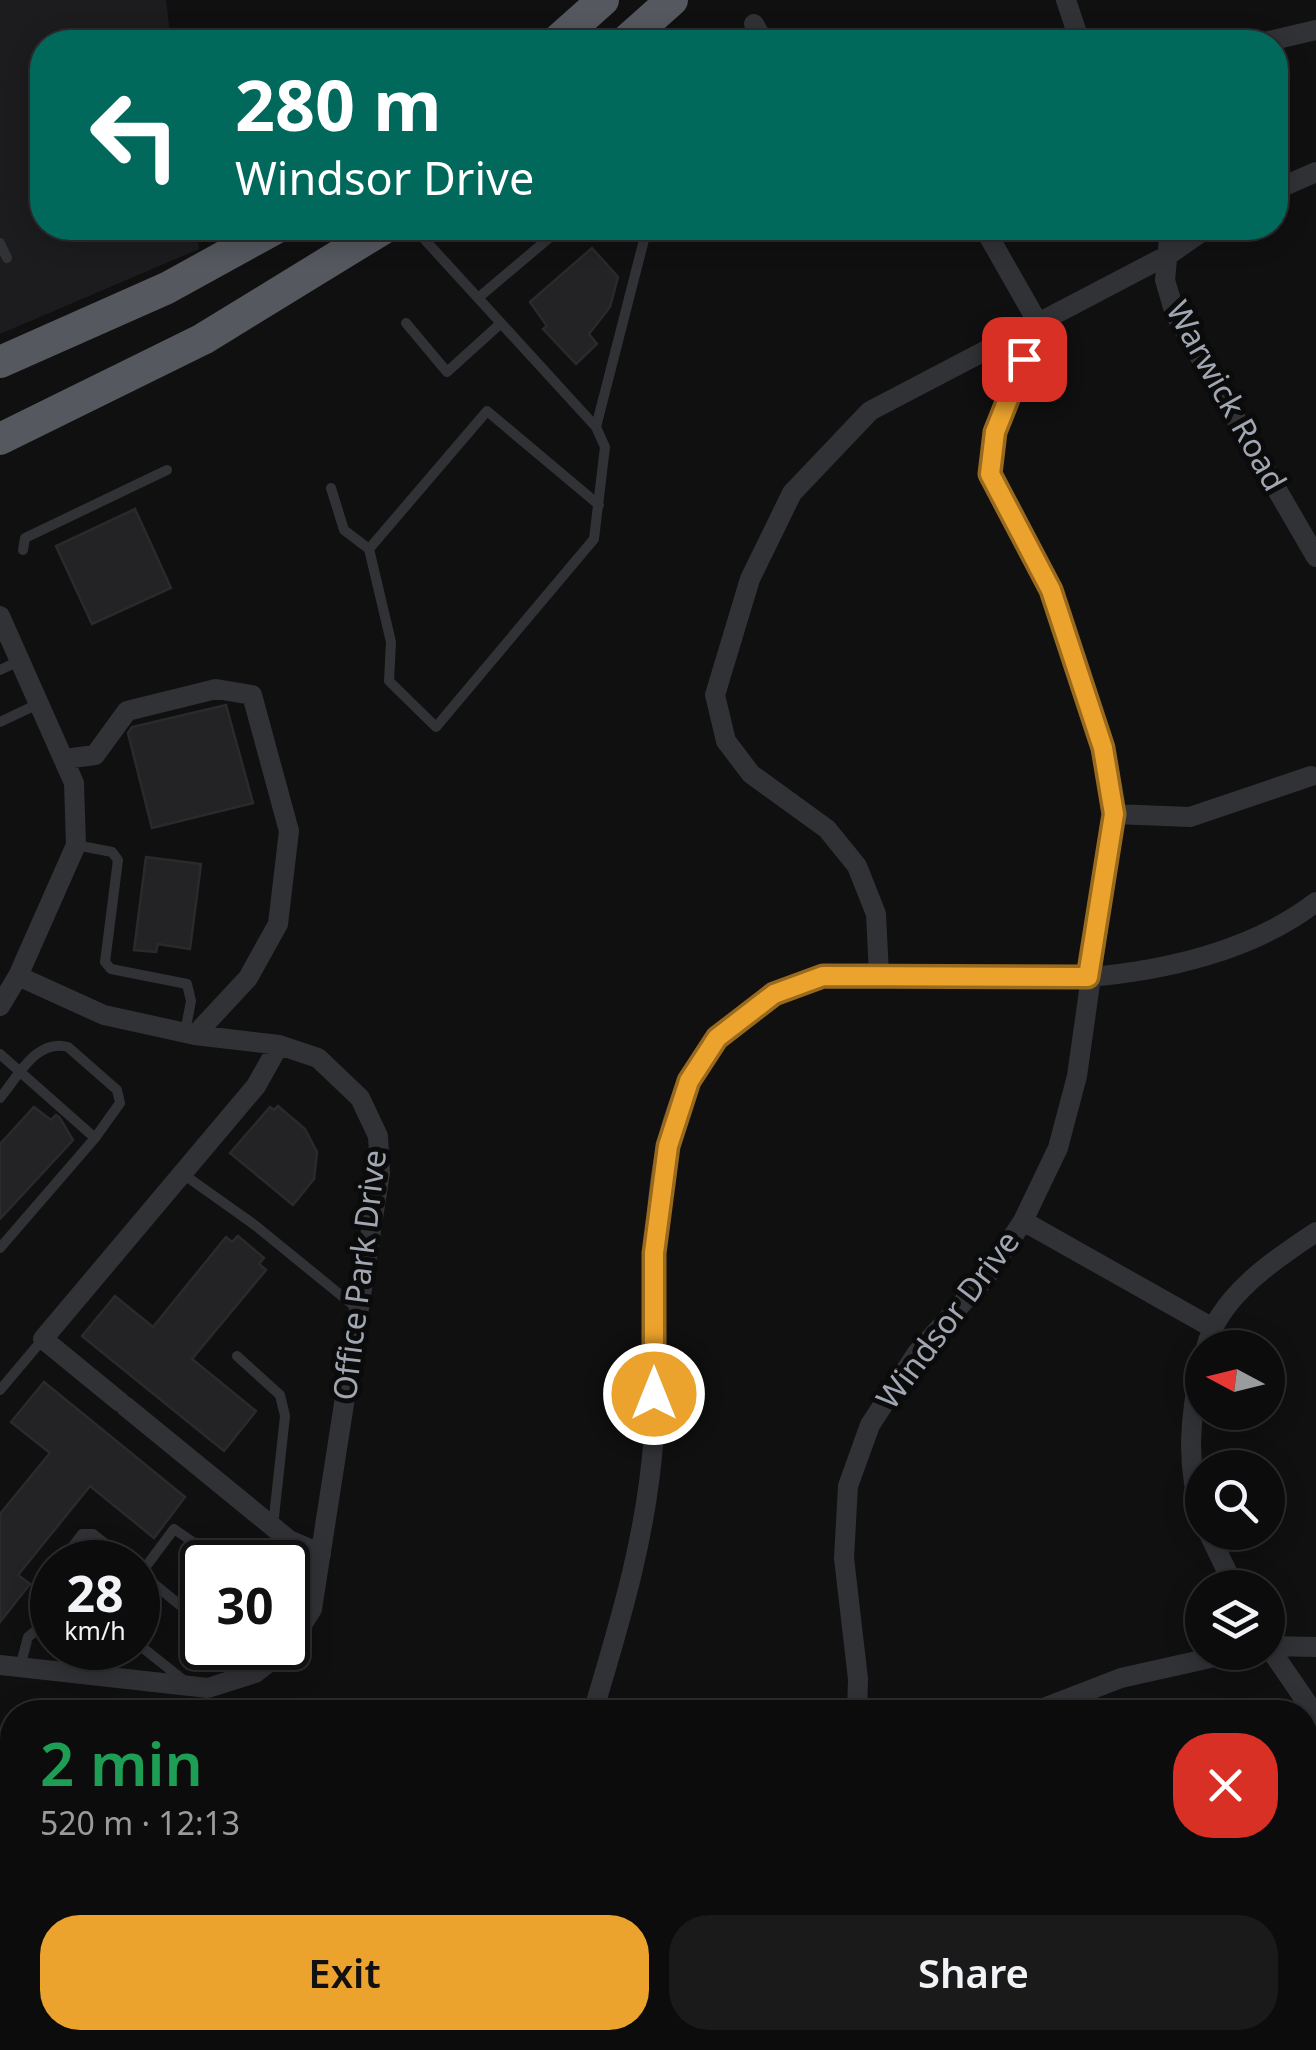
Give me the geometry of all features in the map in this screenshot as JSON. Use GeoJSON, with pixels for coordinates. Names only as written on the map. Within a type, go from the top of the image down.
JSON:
{"type":"FeatureCollection","features":[{"type":"Feature","properties":{"kind":"highway"},"geometry":{"type":"LineString","coordinates":[[569,30],[603,0]]}},
{"type":"Feature","properties":{"kind":"highway"},"geometry":{"type":"LineString","coordinates":[[638,30],[672,0]]}},
{"type":"Feature","properties":{"kind":"highway"},"geometry":{"type":"LineString","coordinates":[[0,362],[167,288],[254,240]]}},
{"type":"Feature","properties":{"kind":"highway"},"geometry":{"type":"LineString","coordinates":[[0,439],[203,339],[364,240]]}},
{"type":"Feature","properties":{"kind":"street"},"geometry":{"type":"LineString","coordinates":[[1066,0],[1074,30]]}},
{"type":"Feature","properties":{"kind":"street"},"geometry":{"type":"LineString","coordinates":[[1288,37],[1316,30]]}},
{"type":"Feature","properties":{"kind":"street"},"geometry":{"type":"LineString","coordinates":[[1288,184],[1316,172]]}},
{"type":"Feature","properties":{"kind":"street"},"geometry":{"type":"LineString","coordinates":[[991,240],[1038,323]]}},
{"type":"Feature","properties":{"kind":"street","name":"Warwick Road"},"geometry":{"type":"LineString","coordinates":[[1170,240],[1165,280],[1175,314],[1316,557]]}},
{"type":"Feature","properties":{"kind":"street"},"geometry":{"type":"LineString","coordinates":[[879,974],[876,914],[857,866],[827,829],[752,774],[726,741],[715,695],[750,579],[792,493],[870,412],[1190,240]]}},
{"type":"Feature","properties":{"kind":"street","name":"Windsor Drive"},"geometry":{"type":"LineString","coordinates":[[858,1700],[844,1558],[848,1486],[870,1426],[917,1353],[986,1277],[1022,1221],[1058,1148],[1078,1076],[1088,977],[1114,814],[1103,748],[1051,590],[990,474],[995,432],[1038,323]]}},
{"type":"Feature","properties":{"kind":"street"},"geometry":{"type":"LineString","coordinates":[[0,616],[74,783],[76,845],[18,976],[0,1006]]}},
{"type":"Feature","properties":{"kind":"street"},"geometry":{"type":"LineString","coordinates":[[65,759],[95,755],[127,712],[216,689],[252,695],[289,831],[278,924],[248,978],[190,1034]]}},
{"type":"Feature","properties":{"kind":"street"},"geometry":{"type":"LineString","coordinates":[[1114,814],[1190,817],[1311,776]]}},
{"type":"Feature","properties":{"kind":"street"},"geometry":{"type":"LineString","coordinates":[[596,1700],[636,1570],[648,1504],[655,1430],[654,1253],[668,1146],[689,1081],[717,1038],[774,994],[823,976],[1088,977],[1182,963],[1235,945],[1316,902]]}},
{"type":"Feature","properties":{"kind":"street","name":"Office Park Drive"},"geometry":{"type":"LineString","coordinates":[[18,976],[104,1015],[190,1034],[279,1045],[318,1058],[360,1098],[378,1136],[380,1173],[310,1610]]}},
{"type":"Feature","properties":{"kind":"street"},"geometry":{"type":"LineString","coordinates":[[279,1045],[256,1086],[43,1339],[273,1527],[321,1554]]}},
{"type":"Feature","properties":{"kind":"street"},"geometry":{"type":"LineString","coordinates":[[1022,1221],[1197,1330]]}},
{"type":"Feature","properties":{"kind":"street"},"geometry":{"type":"LineString","coordinates":[[1213,1330],[1252,1280],[1316,1232]]}},
{"type":"Feature","properties":{"kind":"street"},"geometry":{"type":"LineString","coordinates":[[1285,1646],[1316,1646]]}},
{"type":"Feature","properties":{"kind":"street"},"geometry":{"type":"LineString","coordinates":[[1064,1700],[1120,1678],[1185,1664]]}},
{"type":"Feature","properties":{"kind":"street","name":"Office Park Drive"},"geometry":{"type":"LineString","coordinates":[[10,1666],[208,1688],[260,1670]]}},
{"type":"Feature","properties":{"kind":"street"},"geometry":{"type":"LineString","coordinates":[[1285,1668],[1309,1700]]}},
{"type":"Feature","properties":{"kind":"lane"},"geometry":{"type":"LineString","coordinates":[[331,488],[344,530],[369,548],[391,642],[388,681],[436,727],[594,539],[606,448],[596,426],[425,240]]}},
{"type":"Feature","properties":{"kind":"lane"},"geometry":{"type":"LineString","coordinates":[[478,298],[547,240]]}},
{"type":"Feature","properties":{"kind":"lane"},"geometry":{"type":"LineString","coordinates":[[596,426],[645,240]]}},
{"type":"Feature","properties":{"kind":"lane"},"geometry":{"type":"LineString","coordinates":[[0,242],[7,258]]}},
{"type":"Feature","properties":{"kind":"lane"},"geometry":{"type":"LineString","coordinates":[[406,323],[447,372],[500,324]]}},
{"type":"Feature","properties":{"kind":"lane"},"geometry":{"type":"LineString","coordinates":[[369,548],[487,411],[598,506]]}},
{"type":"Feature","properties":{"kind":"lane"},"geometry":{"type":"LineString","coordinates":[[22,550],[25,538],[167,470]]}},
{"type":"Feature","properties":{"kind":"lane"},"geometry":{"type":"LineString","coordinates":[[0,670],[20,661]]}},
{"type":"Feature","properties":{"kind":"lane"},"geometry":{"type":"LineString","coordinates":[[0,722],[40,703]]}},
{"type":"Feature","properties":{"kind":"lane"},"geometry":{"type":"LineString","coordinates":[[76,845],[112,852],[118,860],[105,962],[111,969],[187,984],[191,1000],[190,1034]]}},
{"type":"Feature","properties":{"kind":"lane"},"geometry":{"type":"LineString","coordinates":[[0,1098],[41,1048],[58,1044],[68,1047],[117,1090],[120,1103],[96,1138],[0,1248]]}},
{"type":"Feature","properties":{"kind":"lane"},"geometry":{"type":"LineString","coordinates":[[0,1054],[96,1138]]}},
{"type":"Feature","properties":{"kind":"lane"},"geometry":{"type":"LineString","coordinates":[[183,1174],[359,1310]]}},
{"type":"Feature","properties":{"kind":"lane"},"geometry":{"type":"LineString","coordinates":[[0,1390],[43,1339]]}},
{"type":"Feature","properties":{"kind":"lane"},"geometry":{"type":"LineString","coordinates":[[237,1356],[280,1394],[286,1416],[273,1527]]}},
{"type":"Feature","properties":{"kind":"lane"},"geometry":{"type":"LineString","coordinates":[[160,1546],[174,1529],[190,1540]]}},
{"type":"Feature","properties":{"kind":"lane"},"geometry":{"type":"LineString","coordinates":[[78,1540],[82,1534],[92,1534],[100,1540]]}},
{"type":"Feature","properties":{"kind":"lane"},"geometry":{"type":"LineString","coordinates":[[160,1589],[180,1605]]}},
{"type":"Feature","properties":{"kind":"lane"},"geometry":{"type":"LineString","coordinates":[[10,1666],[30,1635]]}},
{"type":"Feature","properties":{"kind":"lane"},"geometry":{"type":"LineString","coordinates":[[160,1661],[191,1686]]}},
{"type":"Feature","properties":{"kind":"lane"},"geometry":{"type":"LineString","coordinates":[[86,1674],[87,1670]]}},
{"type":"Feature","properties":{"kind":"shaded area"},"geometry":{"type":"Polygon","coordinates":[[[0,0],[166,0],[170,30],[30,30],[30,240],[198,240],[199,249],[0,334],[0,0]]]}},
{"type":"Feature","properties":{"kind":"building"},"geometry":{"type":"Polygon","coordinates":[[[592,248],[618,277],[610,307],[589,334],[597,344],[576,364],[543,329],[547,326],[530,302],[592,248]]]}},
{"type":"Feature","properties":{"kind":"building"},"geometry":{"type":"Polygon","coordinates":[[[135,509],[171,588],[92,624],[56,546],[135,509]]]}},
{"type":"Feature","properties":{"kind":"building"},"geometry":{"type":"Polygon","coordinates":[[[226,705],[253,803],[152,828],[128,733],[132,727],[226,705]]]}},
{"type":"Feature","properties":{"kind":"building"},"geometry":{"type":"Polygon","coordinates":[[[146,857],[201,864],[190,949],[158,944],[156,952],[134,950],[146,857]]]}},
{"type":"Feature","properties":{"kind":"building"},"geometry":{"type":"Polygon","coordinates":[[[278,1106],[305,1129],[317,1152],[314,1179],[293,1205],[230,1153],[270,1107],[274,1110],[278,1106]]]}},
{"type":"Feature","properties":{"kind":"building"},"geometry":{"type":"Polygon","coordinates":[[[34,1107],[51,1120],[56,1115],[60,1118],[73,1140],[0,1219],[0,1144],[34,1107]]]}},
{"type":"Feature","properties":{"kind":"building"},"geometry":{"type":"Polygon","coordinates":[[[238,1236],[264,1258],[259,1264],[266,1270],[192,1359],[256,1411],[224,1451],[82,1336],[115,1296],[153,1327],[226,1237],[232,1242],[238,1236]]]}},
{"type":"Feature","properties":{"kind":"building"},"geometry":{"type":"Polygon","coordinates":[[[44,1382],[185,1497],[154,1538],[90,1486],[46,1540],[30,1540],[30,1560],[18,1575],[30,1584],[0,1622],[0,1514],[50,1453],[11,1422],[44,1382]]]}},
{"type":"Feature","properties":{"kind":"route"},"geometry":{"type":"LineString","coordinates":[[654,1394],[654,1253],[668,1146],[689,1081],[717,1038],[774,994],[823,976],[1088,977],[1114,814],[1103,748],[1051,590],[990,474],[995,432],[1024,359]]}}]}
